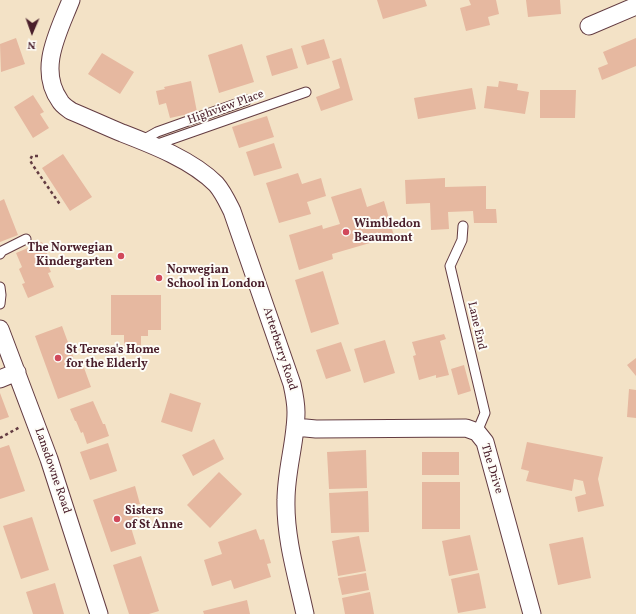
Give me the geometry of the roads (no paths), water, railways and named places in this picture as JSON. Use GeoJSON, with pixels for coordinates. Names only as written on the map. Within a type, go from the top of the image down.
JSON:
{"type":"FeatureCollection","features":[{"type":"Feature","properties":{"kind":"street","name":"Arterberry Road"},"geometry":{"type":"LineString","coordinates":[[71,0],[53,47],[49,64],[50,77],[60,102],[71,111],[148,143],[189,164],[216,185],[225,196],[232,210],[292,384],[296,410],[286,498],[286,514],[291,550],[305,614]]}},
{"type":"Feature","properties":{"kind":"street"},"geometry":{"type":"LineString","coordinates":[[589,26],[636,6]]}},
{"type":"Feature","properties":{"kind":"street","name":"Lansdowne Road"},"geometry":{"type":"LineString","coordinates":[[0,329],[35,421],[99,614]]}},
{"type":"Feature","properties":{"kind":"street"},"geometry":{"type":"LineString","coordinates":[[0,379],[17,372]]}},
{"type":"Feature","properties":{"kind":"street","name":"The Drive"},"geometry":{"type":"LineString","coordinates":[[295,427],[316,429],[466,428],[477,432],[485,442],[532,614]]}},
{"type":"Feature","properties":{"kind":"lane","name":"Highview Place"},"geometry":{"type":"LineString","coordinates":[[148,143],[306,92]]}},
{"type":"Feature","properties":{"kind":"lane"},"geometry":{"type":"LineString","coordinates":[[148,143],[157,132],[247,100]]}},
{"type":"Feature","properties":{"kind":"lane","name":"Lane End"},"geometry":{"type":"LineString","coordinates":[[463,226],[462,240],[450,266],[485,414],[477,432]]}},
{"type":"Feature","properties":{"kind":"lane"},"geometry":{"type":"LineString","coordinates":[[0,254],[2,251],[26,239]]}},
{"type":"Feature","properties":{"kind":"lane"},"geometry":{"type":"LineString","coordinates":[[0,287],[0,304]]}},
{"type":"Feature","properties":{"kind":"place","name":"Wimbledon Beaumont"},"geometry":{"type":"Point","coordinates":[346,232]}},
{"type":"Feature","properties":{"kind":"place","name":"The Norwegian Kindergarten"},"geometry":{"type":"Point","coordinates":[121,256]}},
{"type":"Feature","properties":{"kind":"place","name":"Norwegian School in London"},"geometry":{"type":"Point","coordinates":[159,278]}},
{"type":"Feature","properties":{"kind":"place","name":"St Teresa's Home for the Elderly"},"geometry":{"type":"Point","coordinates":[58,358]}},
{"type":"Feature","properties":{"kind":"place","name":"Sisters of St Anne"},"geometry":{"type":"Point","coordinates":[117,519]}}]}
